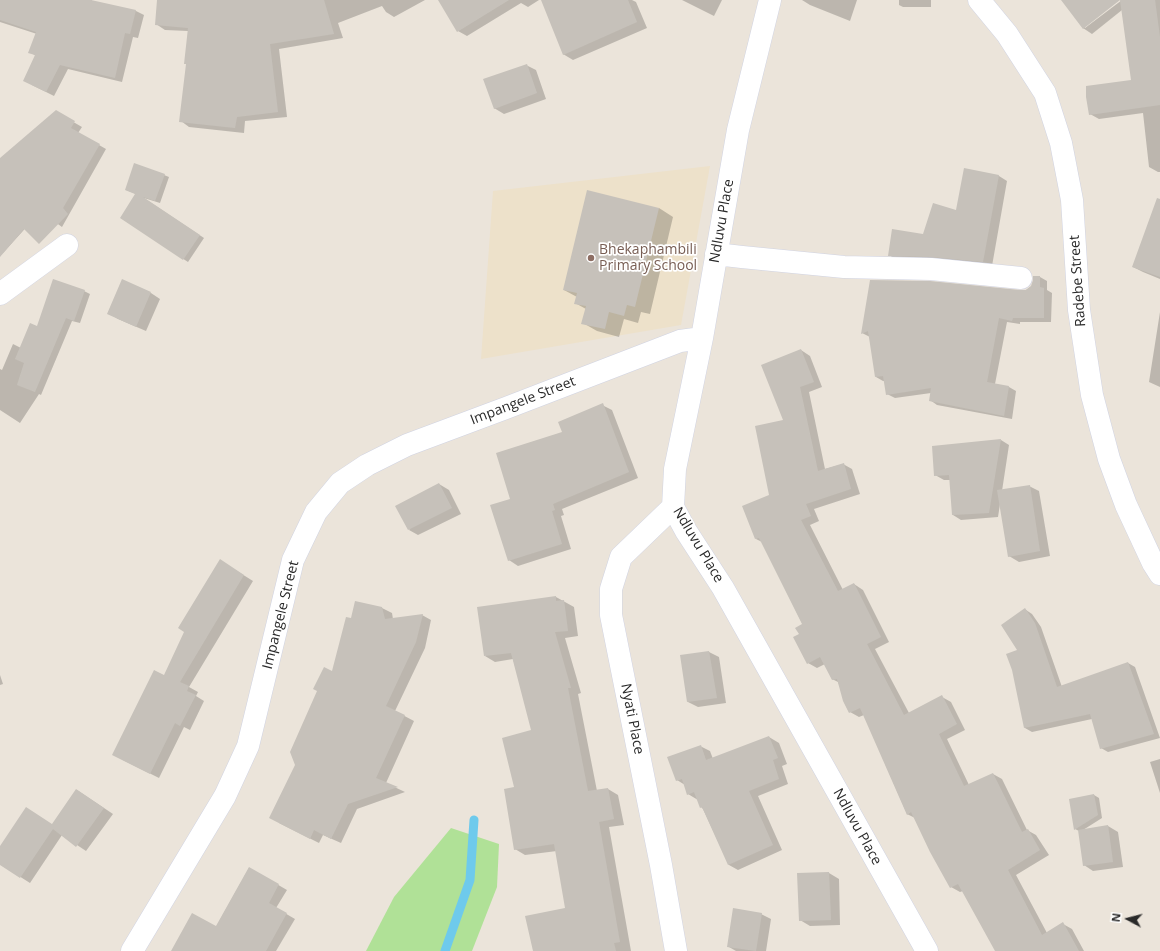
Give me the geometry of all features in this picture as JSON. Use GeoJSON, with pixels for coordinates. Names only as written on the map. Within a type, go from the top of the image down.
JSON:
{"type":"FeatureCollection","features":[{"type":"Feature","properties":{"kind":"street","name":"Ndluvu Place"},"geometry":{"type":"LineString","coordinates":[[770,0],[738,130],[702,338],[675,469],[673,507],[686,531],[727,595],[927,951]]}},
{"type":"Feature","properties":{"kind":"street","name":"Radebe Street"},"geometry":{"type":"LineString","coordinates":[[979,0],[1007,34],[1046,93],[1062,143],[1072,200],[1079,310],[1092,395],[1109,459],[1126,505],[1153,563],[1160,574]]}},
{"type":"Feature","properties":{"kind":"street"},"geometry":{"type":"LineString","coordinates":[[0,294],[67,245]]}},
{"type":"Feature","properties":{"kind":"street"},"geometry":{"type":"LineString","coordinates":[[716,254],[844,267],[931,269],[1021,278]]}},
{"type":"Feature","properties":{"kind":"street","name":"Impangele Street"},"geometry":{"type":"LineString","coordinates":[[132,951],[225,796],[248,746],[293,560],[316,512],[340,483],[367,465],[407,445],[680,341],[702,338]]}},
{"type":"Feature","properties":{"kind":"street","name":"Nyati Place"},"geometry":{"type":"LineString","coordinates":[[673,507],[621,558],[611,589],[611,615],[676,951]]}},
{"type":"Feature","properties":{"kind":"shaded area","name":"Bhekaphambili Primary School"},"geometry":{"type":"Polygon","coordinates":[[[710,166],[681,325],[481,359],[493,191],[710,166]]]}},
{"type":"Feature","properties":{"kind":"green space"},"geometry":{"type":"Polygon","coordinates":[[[451,828],[499,844],[497,887],[472,951],[366,951],[394,897],[451,828]]]}},
{"type":"Feature","properties":{"kind":"building"},"geometry":{"type":"Polygon","coordinates":[[[0,0],[91,0],[136,10],[130,34],[125,33],[115,78],[60,65],[46,92],[23,81],[35,55],[28,53],[36,32],[0,20],[0,0]]]}},
{"type":"Feature","properties":{"kind":"building"},"geometry":{"type":"Polygon","coordinates":[[[157,0],[324,0],[334,34],[270,44],[278,112],[237,117],[235,128],[179,122],[186,64],[184,64],[188,28],[155,25],[157,0]]]}},
{"type":"Feature","properties":{"kind":"building"},"geometry":{"type":"Polygon","coordinates":[[[438,0],[509,0],[457,32],[438,0]]]}},
{"type":"Feature","properties":{"kind":"building"},"geometry":{"type":"Polygon","coordinates":[[[541,0],[628,0],[637,22],[563,55],[541,0]]]}},
{"type":"Feature","properties":{"kind":"building"},"geometry":{"type":"Polygon","coordinates":[[[1061,0],[1120,0],[1083,29],[1061,0]]]}},
{"type":"Feature","properties":{"kind":"building"},"geometry":{"type":"Polygon","coordinates":[[[1120,0],[1155,0],[1160,37],[1160,105],[1089,115],[1086,86],[1131,80],[1120,0]]]}},
{"type":"Feature","properties":{"kind":"building"},"geometry":{"type":"Polygon","coordinates":[[[527,64],[537,93],[494,109],[483,79],[527,64]]]}},
{"type":"Feature","properties":{"kind":"building"},"geometry":{"type":"Polygon","coordinates":[[[56,110],[75,121],[71,128],[100,144],[63,208],[68,214],[39,244],[24,229],[0,257],[0,158],[56,110]]]}},
{"type":"Feature","properties":{"kind":"building"},"geometry":{"type":"Polygon","coordinates":[[[134,163],[165,174],[155,201],[143,197],[200,235],[183,260],[120,218],[135,194],[125,190],[134,163]]]}},
{"type":"Feature","properties":{"kind":"building"},"geometry":{"type":"Polygon","coordinates":[[[964,168],[999,175],[983,262],[932,257],[888,256],[892,229],[923,234],[933,203],[956,210],[964,168]]]}},
{"type":"Feature","properties":{"kind":"building"},"geometry":{"type":"Polygon","coordinates":[[[587,190],[659,208],[635,307],[627,305],[624,316],[609,312],[605,329],[581,324],[586,306],[574,304],[577,293],[563,290],[587,190]]]}},
{"type":"Feature","properties":{"kind":"building"},"geometry":{"type":"Polygon","coordinates":[[[1157,198],[1160,199],[1160,277],[1132,267],[1157,198]]]}},
{"type":"Feature","properties":{"kind":"building"},"geometry":{"type":"Polygon","coordinates":[[[1033,276],[1040,276],[1040,287],[1044,288],[1044,318],[1013,318],[1012,321],[999,318],[987,382],[1009,386],[1004,416],[929,401],[931,388],[886,395],[883,376],[875,377],[868,331],[861,334],[870,280],[930,281],[1026,290],[1031,286],[1033,276]]]}},
{"type":"Feature","properties":{"kind":"building"},"geometry":{"type":"Polygon","coordinates":[[[53,279],[85,290],[74,321],[66,318],[35,392],[17,385],[24,363],[15,359],[30,323],[37,326],[53,279]]]}},
{"type":"Feature","properties":{"kind":"building"},"geometry":{"type":"Polygon","coordinates":[[[122,279],[151,292],[136,327],[107,314],[122,279]]]}},
{"type":"Feature","properties":{"kind":"building"},"geometry":{"type":"Polygon","coordinates":[[[801,349],[814,382],[800,387],[818,471],[844,463],[851,489],[806,504],[811,516],[801,520],[838,591],[854,583],[881,637],[867,644],[904,715],[942,695],[957,724],[939,734],[964,786],[993,773],[1022,832],[1028,829],[1040,850],[1008,870],[1042,935],[1063,922],[1079,951],[995,951],[958,884],[950,888],[930,852],[911,812],[907,815],[860,708],[849,713],[843,701],[837,679],[832,680],[820,657],[807,664],[793,637],[799,634],[795,628],[802,624],[759,538],[755,539],[742,506],[769,495],[755,426],[783,420],[761,365],[801,349]]]}},
{"type":"Feature","properties":{"kind":"building"},"geometry":{"type":"Polygon","coordinates":[[[603,403],[629,472],[553,504],[555,510],[552,511],[562,544],[508,561],[490,505],[510,499],[496,453],[562,432],[558,422],[603,403]]]}},
{"type":"Feature","properties":{"kind":"building"},"geometry":{"type":"Polygon","coordinates":[[[1001,439],[989,513],[952,515],[949,475],[934,476],[932,446],[1001,439]]]}},
{"type":"Feature","properties":{"kind":"building"},"geometry":{"type":"Polygon","coordinates":[[[439,483],[452,508],[408,530],[395,506],[439,483]]]}},
{"type":"Feature","properties":{"kind":"building"},"geometry":{"type":"Polygon","coordinates":[[[1030,485],[1040,551],[1008,557],[997,490],[1030,485]]]}},
{"type":"Feature","properties":{"kind":"building"},"geometry":{"type":"Polygon","coordinates":[[[220,559],[244,575],[180,682],[189,686],[187,691],[196,695],[180,726],[175,723],[150,774],[112,755],[154,670],[164,675],[184,632],[178,628],[220,559]]]}},
{"type":"Feature","properties":{"kind":"building"},"geometry":{"type":"Polygon","coordinates":[[[556,596],[556,601],[564,600],[568,631],[555,632],[571,688],[568,688],[588,791],[608,788],[614,819],[599,822],[620,942],[614,943],[616,951],[533,951],[525,916],[565,908],[554,844],[514,850],[504,789],[514,787],[502,738],[531,730],[511,653],[484,656],[477,607],[556,596]]]}},
{"type":"Feature","properties":{"kind":"building"},"geometry":{"type":"Polygon","coordinates":[[[355,601],[382,607],[385,619],[423,614],[416,642],[386,706],[405,715],[376,778],[398,787],[348,804],[331,839],[314,830],[310,839],[269,818],[295,765],[290,752],[317,691],[313,689],[324,667],[332,671],[346,617],[351,618],[355,601]]]}},
{"type":"Feature","properties":{"kind":"building"},"geometry":{"type":"Polygon","coordinates":[[[1025,608],[1035,623],[1057,687],[1128,662],[1154,734],[1100,749],[1090,714],[1024,728],[1012,670],[1006,654],[1017,650],[1001,625],[1025,608]]]}},
{"type":"Feature","properties":{"kind":"building"},"geometry":{"type":"Polygon","coordinates":[[[709,651],[717,698],[687,702],[680,655],[709,651]]]}},
{"type":"Feature","properties":{"kind":"building"},"geometry":{"type":"Polygon","coordinates":[[[769,736],[778,758],[773,760],[779,779],[749,791],[773,845],[728,865],[702,807],[700,808],[694,792],[687,795],[682,779],[676,781],[667,757],[701,745],[706,760],[769,736]]]}},
{"type":"Feature","properties":{"kind":"building"},"geometry":{"type":"Polygon","coordinates":[[[76,789],[104,808],[76,847],[53,829],[20,878],[0,865],[0,846],[26,807],[52,824],[76,789]]]}},
{"type":"Feature","properties":{"kind":"building"},"geometry":{"type":"Polygon","coordinates":[[[1094,794],[1098,815],[1074,830],[1069,799],[1094,794]]]}},
{"type":"Feature","properties":{"kind":"building"},"geometry":{"type":"Polygon","coordinates":[[[1108,825],[1113,862],[1083,866],[1078,830],[1108,825]]]}},
{"type":"Feature","properties":{"kind":"building"},"geometry":{"type":"Polygon","coordinates":[[[249,867],[279,884],[269,903],[287,913],[266,951],[171,951],[192,913],[216,926],[249,867]]]}},
{"type":"Feature","properties":{"kind":"building"},"geometry":{"type":"Polygon","coordinates":[[[829,872],[831,920],[799,921],[797,873],[829,872]]]}},
{"type":"Feature","properties":{"kind":"building"},"geometry":{"type":"Polygon","coordinates":[[[733,908],[762,913],[756,951],[727,947],[733,908]]]}},
{"type":"Feature","properties":{"kind":"waterway"},"geometry":{"type":"LineString","coordinates":[[445,951],[470,880],[474,820]]}},
{"type":"Feature","properties":{"kind":"place","name":"Bhekaphambili Primary School"},"geometry":{"type":"Point","coordinates":[591,258]}}]}
